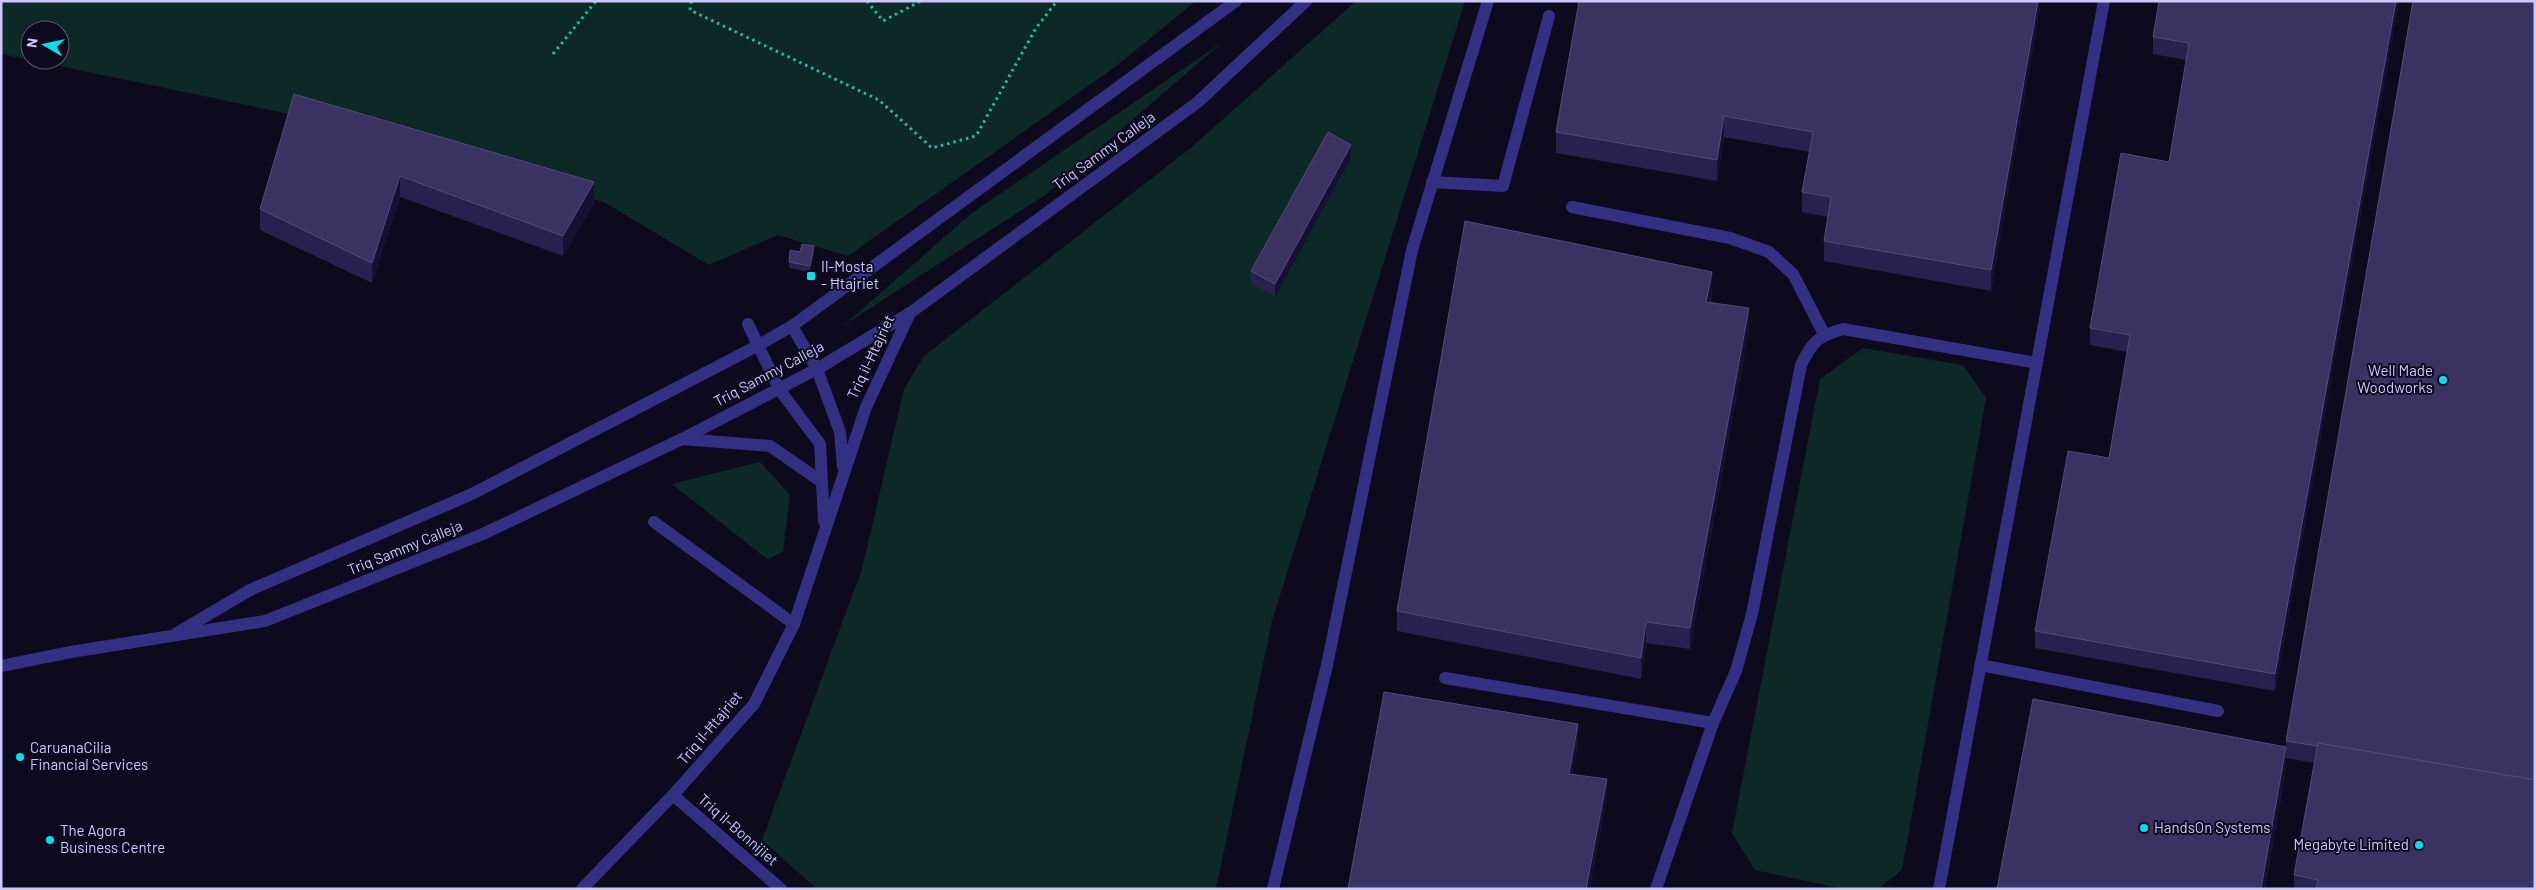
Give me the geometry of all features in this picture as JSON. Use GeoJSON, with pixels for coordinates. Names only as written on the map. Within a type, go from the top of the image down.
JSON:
{"type":"FeatureCollection","features":[{"type":"Feature","properties":{"kind":"street","name":"Triq Sammy Calleja"},"geometry":{"type":"LineString","coordinates":[[170,637],[250,590],[472,494],[792,326],[1236,1]]}},
{"type":"Feature","properties":{"kind":"street","name":"Triq Sammy Calleja"},"geometry":{"type":"LineString","coordinates":[[1,666],[71,652],[265,621],[483,534],[682,439],[817,369],[910,313],[1198,102],[1306,1]]}},
{"type":"Feature","properties":{"kind":"street"},"geometry":{"type":"LineString","coordinates":[[1273,889],[1327,665],[1412,250],[1488,1]]}},
{"type":"Feature","properties":{"kind":"street"},"geometry":{"type":"LineString","coordinates":[[1939,889],[2104,1]]}},
{"type":"Feature","properties":{"kind":"street"},"geometry":{"type":"LineString","coordinates":[[1432,182],[1503,186],[1549,16]]}},
{"type":"Feature","properties":{"kind":"street"},"geometry":{"type":"LineString","coordinates":[[1572,207],[1730,238],[1768,252],[1793,274],[1824,334]]}},
{"type":"Feature","properties":{"kind":"street","name":"Triq il-Ħtajriet"},"geometry":{"type":"LineString","coordinates":[[582,889],[673,795],[754,704],[794,624],[866,406],[910,313]]}},
{"type":"Feature","properties":{"kind":"street","name":"Triq il-Ħtajriet"},"geometry":{"type":"LineString","coordinates":[[748,324],[779,389],[820,444],[825,528]]}},
{"type":"Feature","properties":{"kind":"street","name":"Triq il-Ħtajriet"},"geometry":{"type":"LineString","coordinates":[[792,326],[817,369],[840,432],[843,472]]}},
{"type":"Feature","properties":{"kind":"street"},"geometry":{"type":"LineString","coordinates":[[1656,889],[1713,724],[1736,670],[1752,614],[1801,365],[1810,347],[1824,334],[1843,329],[2037,363]]}},
{"type":"Feature","properties":{"kind":"street"},"geometry":{"type":"LineString","coordinates":[[682,439],[770,446],[822,482]]}},
{"type":"Feature","properties":{"kind":"street"},"geometry":{"type":"LineString","coordinates":[[654,522],[794,624]]}},
{"type":"Feature","properties":{"kind":"street"},"geometry":{"type":"LineString","coordinates":[[1980,665],[2218,711]]}},
{"type":"Feature","properties":{"kind":"street"},"geometry":{"type":"LineString","coordinates":[[1445,678],[1713,724]]}},
{"type":"Feature","properties":{"kind":"street","name":"Triq il-Bonnijiet"},"geometry":{"type":"LineString","coordinates":[[673,795],[781,889]]}},
{"type":"Feature","properties":{"kind":"path"},"geometry":{"type":"LineString","coordinates":[[553,54],[596,1]]}},
{"type":"Feature","properties":{"kind":"path"},"geometry":{"type":"LineString","coordinates":[[691,1],[690,10],[879,100],[932,148],[976,136],[1036,28],[1057,1]]}},
{"type":"Feature","properties":{"kind":"path"},"geometry":{"type":"LineString","coordinates":[[867,1],[883,21],[921,1]]}},
{"type":"Feature","properties":{"kind":"green space"},"geometry":{"type":"Polygon","coordinates":[[[1,1],[1196,1],[1115,67],[848,256],[778,235],[709,265],[604,202],[294,115],[70,68],[70,20],[20,20],[20,58],[1,54],[1,1]]]}},
{"type":"Feature","properties":{"kind":"green space"},"geometry":{"type":"Polygon","coordinates":[[[1356,1],[1465,1],[1272,621],[1216,889],[817,889],[762,840],[862,569],[904,389],[924,356],[1193,146],[1356,1]]]}},
{"type":"Feature","properties":{"kind":"green space"},"geometry":{"type":"Polygon","coordinates":[[[1224,41],[1045,195],[844,325],[972,213],[1224,41]]]}},
{"type":"Feature","properties":{"kind":"green space"},"geometry":{"type":"Polygon","coordinates":[[[1863,348],[1963,365],[1986,398],[1902,870],[1878,889],[1843,889],[1755,870],[1732,833],[1820,379],[1863,348]]]}},
{"type":"Feature","properties":{"kind":"green space"},"geometry":{"type":"Polygon","coordinates":[[[760,462],[790,495],[783,552],[767,559],[672,484],[760,462]]]}},
{"type":"Feature","properties":{"kind":"building"},"geometry":{"type":"Polygon","coordinates":[[[1579,1],[2038,1],[1991,270],[1824,241],[1831,197],[1802,192],[1813,132],[1724,116],[1717,160],[1556,132],[1579,1]]]}},
{"type":"Feature","properties":{"kind":"building"},"geometry":{"type":"Polygon","coordinates":[[[2159,1],[2396,1],[2275,674],[2035,631],[2068,451],[2109,458],[2130,335],[2090,328],[2121,153],[2169,162],[2189,43],[2153,37],[2159,1]]]}},
{"type":"Feature","properties":{"kind":"building","name":"Well Made Woodworks"},"geometry":{"type":"Polygon","coordinates":[[[2413,1],[2535,1],[2535,780],[2318,743],[2317,746],[2286,741],[2413,1]]]}},
{"type":"Feature","properties":{"kind":"building"},"geometry":{"type":"Polygon","coordinates":[[[294,94],[594,182],[563,236],[400,176],[372,263],[260,209],[294,94]]]}},
{"type":"Feature","properties":{"kind":"building"},"geometry":{"type":"Polygon","coordinates":[[[1328,132],[1351,145],[1275,284],[1251,271],[1328,132]]]}},
{"type":"Feature","properties":{"kind":"building"},"geometry":{"type":"Polygon","coordinates":[[[1465,221],[1712,272],[1706,302],[1749,308],[1690,628],[1646,622],[1641,658],[1397,611],[1465,221]]]}},
{"type":"Feature","properties":{"kind":"building"},"geometry":{"type":"Polygon","coordinates":[[[802,244],[814,246],[810,266],[789,262],[790,250],[800,252],[802,244]]]}},
{"type":"Feature","properties":{"kind":"building"},"geometry":{"type":"Polygon","coordinates":[[[1384,692],[1578,724],[1569,774],[1607,779],[1586,889],[1348,889],[1384,692]]]}},
{"type":"Feature","properties":{"kind":"building","name":"HandsOn Systems"},"geometry":{"type":"Polygon","coordinates":[[[2033,699],[2286,747],[2261,889],[1997,889],[2033,699]]]}},
{"type":"Feature","properties":{"kind":"building","name":"Megabyte Limited"},"geometry":{"type":"Polygon","coordinates":[[[2318,743],[2535,780],[2535,889],[2316,889],[2318,880],[2294,875],[2318,743]]]}},
{"type":"Feature","properties":{"kind":"place","name":"Il-Mosta - Ħtajriet"},"geometry":{"type":"Point","coordinates":[811,276]}},
{"type":"Feature","properties":{"kind":"place","name":"Well Made Woodworks"},"geometry":{"type":"Point","coordinates":[2443,380]}},
{"type":"Feature","properties":{"kind":"place","name":"CaruanaCilia Financial Services"},"geometry":{"type":"Point","coordinates":[20,757]}},
{"type":"Feature","properties":{"kind":"place","name":"HandsOn Systems"},"geometry":{"type":"Point","coordinates":[2144,828]}},
{"type":"Feature","properties":{"kind":"place","name":"The Agora Business Centre"},"geometry":{"type":"Point","coordinates":[50,840]}},
{"type":"Feature","properties":{"kind":"place","name":"Megabyte Limited"},"geometry":{"type":"Point","coordinates":[2419,845]}}]}
